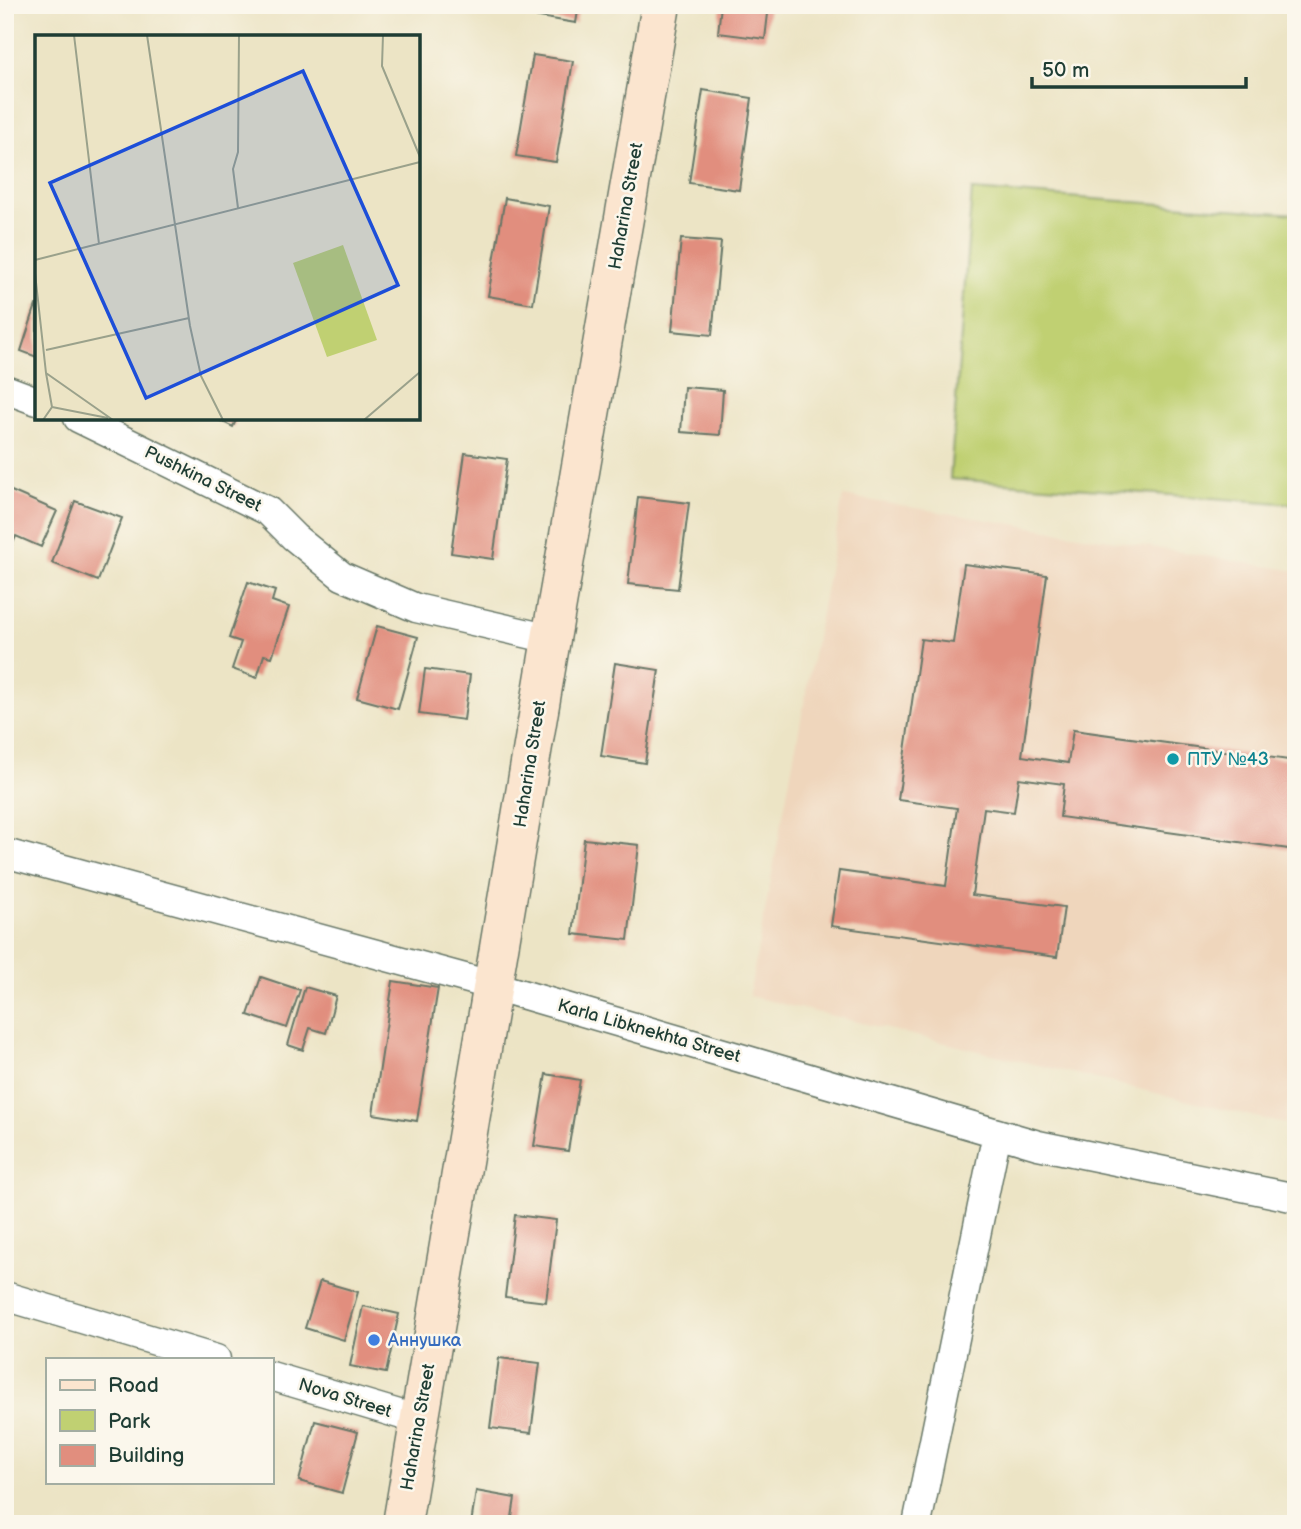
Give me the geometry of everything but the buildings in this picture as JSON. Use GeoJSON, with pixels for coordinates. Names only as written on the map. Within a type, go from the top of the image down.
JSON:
{"type":"FeatureCollection","features":[{"type":"Feature","properties":{"kind":"main road","name":"Haharina Street"},"geometry":{"type":"LineString","coordinates":[[402,1524],[661,5]]}},
{"type":"Feature","properties":{"kind":"street"},"geometry":{"type":"LineString","coordinates":[[5,389],[35,400]]}},
{"type":"Feature","properties":{"kind":"street","name":"Pushkina Street"},"geometry":{"type":"LineString","coordinates":[[82,420],[268,511],[294,537],[342,576],[416,608],[551,639]]}},
{"type":"Feature","properties":{"kind":"street","name":"Karla Libknekhta Street"},"geometry":{"type":"LineString","coordinates":[[5,853],[494,986],[1038,1145],[1296,1198]]}},
{"type":"Feature","properties":{"kind":"street"},"geometry":{"type":"LineString","coordinates":[[917,1524],[996,1133]]}},
{"type":"Feature","properties":{"kind":"street"},"geometry":{"type":"LineString","coordinates":[[5,1296],[213,1358]]}},
{"type":"Feature","properties":{"kind":"street","name":"Nova Street"},"geometry":{"type":"LineString","coordinates":[[273,1377],[419,1420]]}},
{"type":"Feature","properties":{"kind":"shaded area"},"geometry":{"type":"Polygon","coordinates":[[[843,496],[1296,571],[1296,1057],[1285,1124],[749,996],[843,496]]]}},
{"type":"Feature","properties":{"kind":"green space"},"geometry":{"type":"Polygon","coordinates":[[[972,190],[1296,214],[1296,504],[950,479],[972,190]]]}},
{"type":"Feature","properties":{"kind":"place","name":"ПТУ №43"},"geometry":{"type":"Point","coordinates":[1173,759]}},
{"type":"Feature","properties":{"kind":"place","name":"Аннушка"},"geometry":{"type":"Point","coordinates":[374,1340]}}]}
